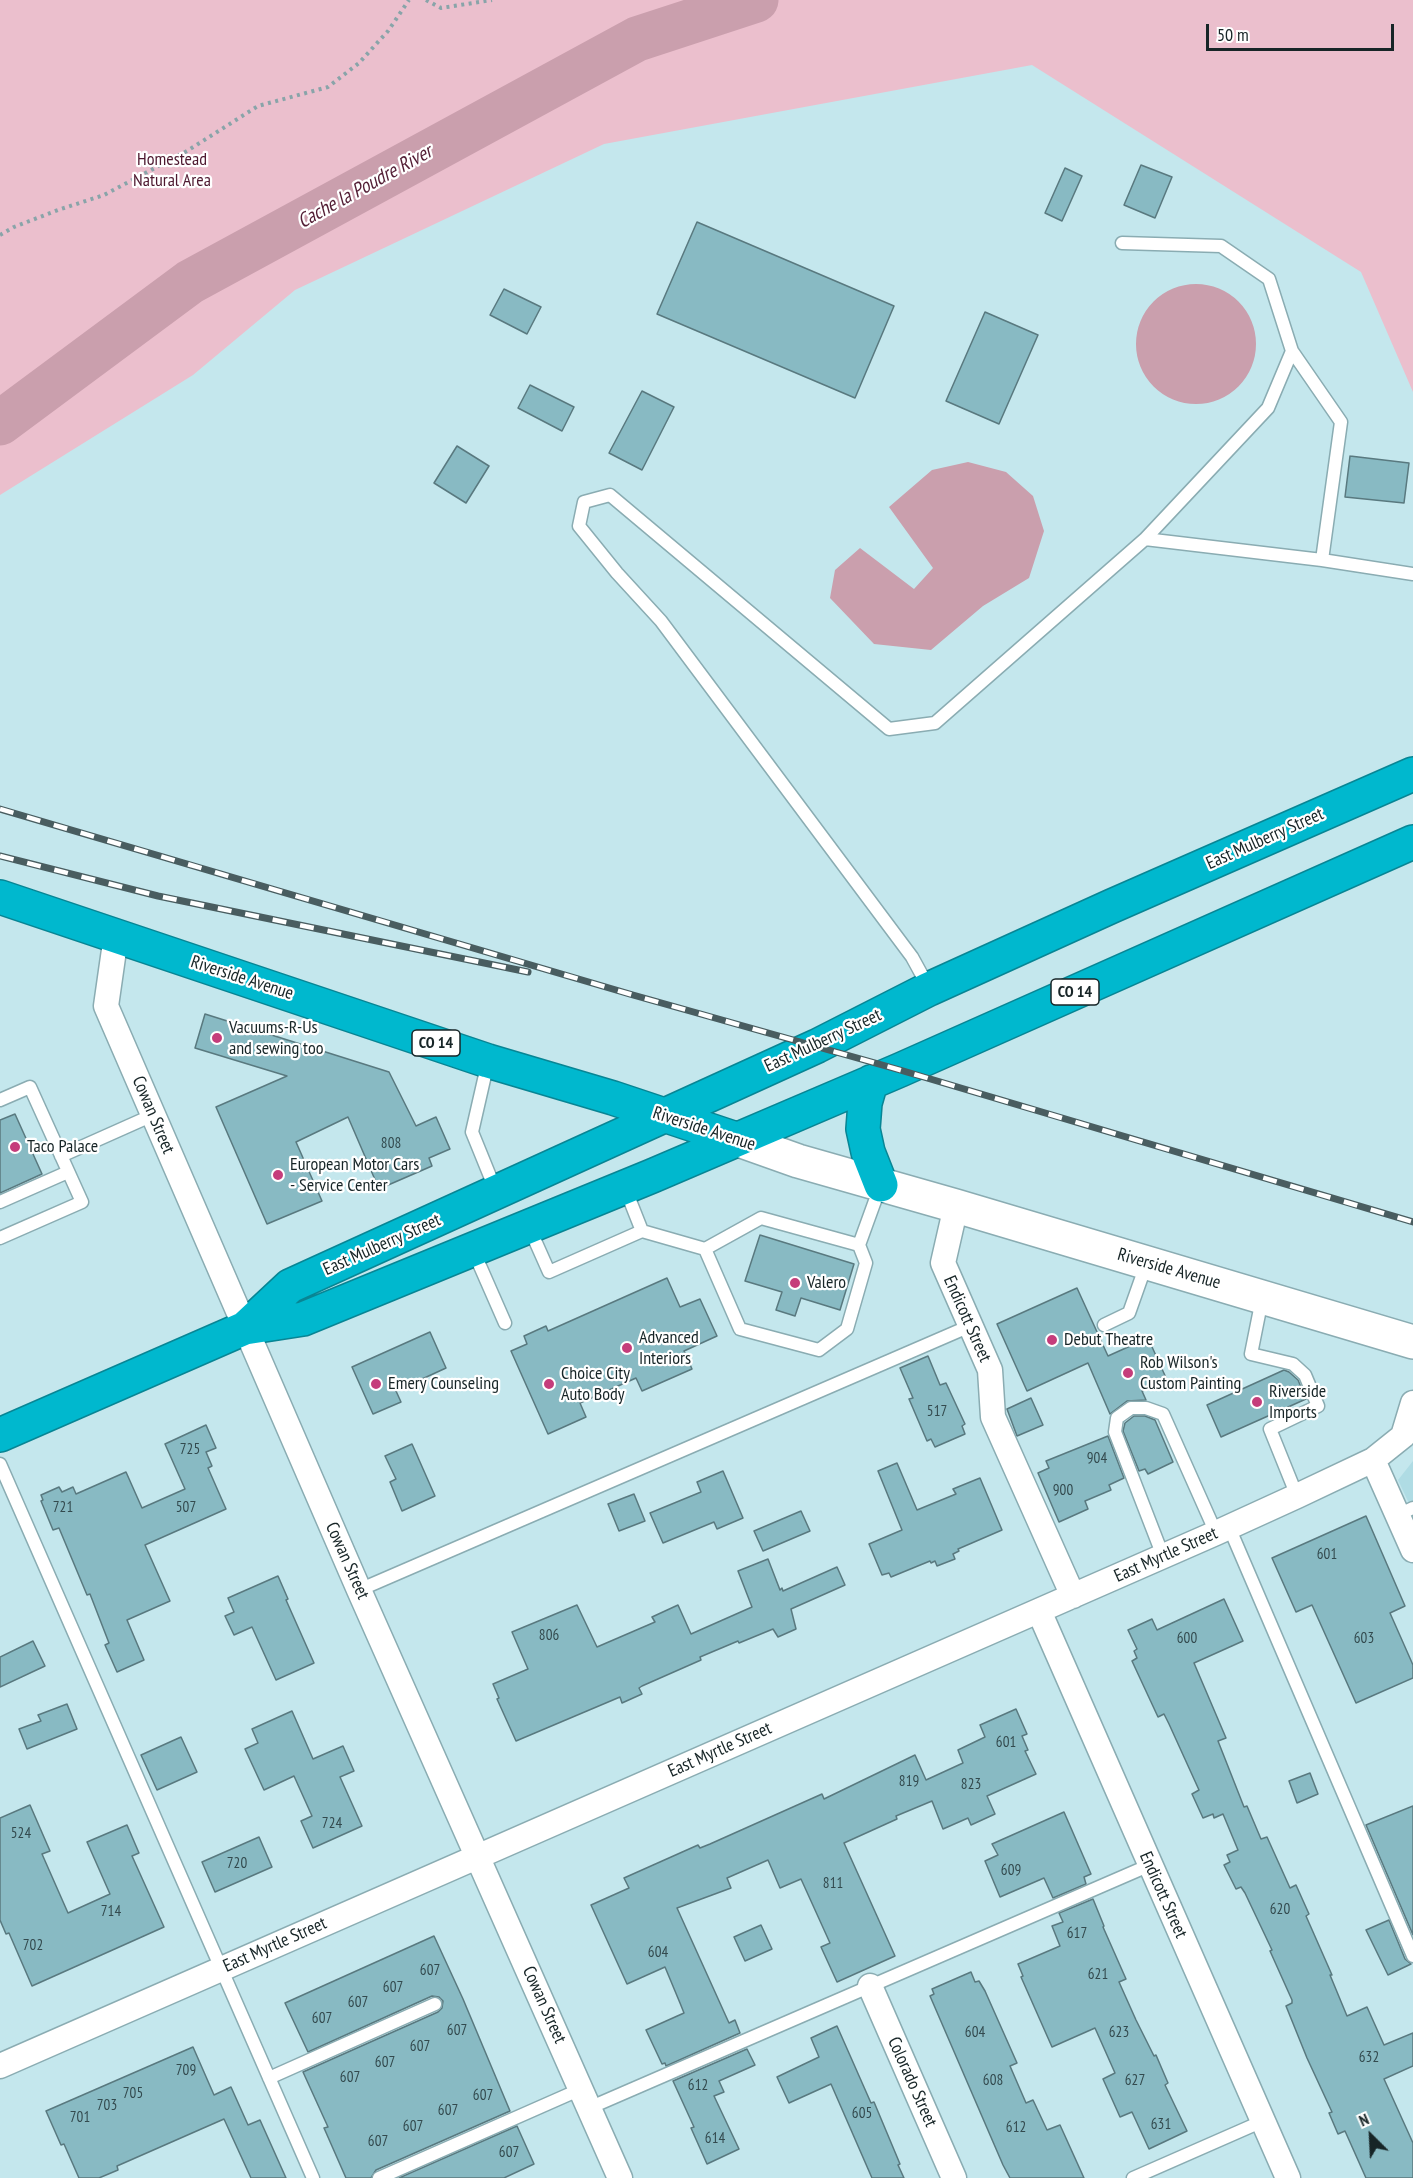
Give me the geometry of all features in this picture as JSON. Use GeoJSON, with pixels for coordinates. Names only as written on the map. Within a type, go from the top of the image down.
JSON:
{"type":"FeatureCollection","features":[{"type":"Feature","properties":{"kind":"highway","name":"East Mulberry Street"},"geometry":{"type":"LineString","coordinates":[[245,1328],[290,1286],[817,1046],[929,989],[1413,774]]}},
{"type":"Feature","properties":{"kind":"highway","name":"East Mulberry Street"},"geometry":{"type":"LineString","coordinates":[[0,1435],[245,1328],[303,1319],[624,1187],[871,1082],[1413,842]]}},
{"type":"Feature","properties":{"kind":"highway","name":"Riverside Avenue"},"geometry":{"type":"LineString","coordinates":[[0,897],[489,1061],[613,1098],[736,1139]]}},
{"type":"Feature","properties":{"kind":"highway"},"geometry":{"type":"LineString","coordinates":[[871,1082],[865,1103],[862,1129],[881,1185]]}},
{"type":"Feature","properties":{"kind":"main road","name":"Riverside Avenue"},"geometry":{"type":"LineString","coordinates":[[736,1139],[798,1161],[1413,1342]]}},
{"type":"Feature","properties":{"kind":"street","name":"Cowan Street"},"geometry":{"type":"LineString","coordinates":[[116,936],[106,1006],[359,1590],[620,2178]]}},
{"type":"Feature","properties":{"kind":"street","name":"Endicott Street"},"geometry":{"type":"LineString","coordinates":[[956,1206],[943,1263],[990,1370],[993,1417],[1073,1596]]}},
{"type":"Feature","properties":{"kind":"street","name":"East Myrtle Street"},"geometry":{"type":"LineString","coordinates":[[0,2066],[1163,1557],[1297,1496],[1373,1460],[1403,1436],[1413,1403]]}},
{"type":"Feature","properties":{"kind":"street"},"geometry":{"type":"LineString","coordinates":[[1373,1460],[1405,1511],[1413,1550]]}},
{"type":"Feature","properties":{"kind":"street","name":"Endicott Street"},"geometry":{"type":"LineString","coordinates":[[1039,1611],[1288,2178]]}},
{"type":"Feature","properties":{"kind":"street","name":"Colorado Street"},"geometry":{"type":"LineString","coordinates":[[870,1986],[954,2178]]}},
{"type":"Feature","properties":{"kind":"lane"},"geometry":{"type":"LineString","coordinates":[[1122,243],[1221,246],[1269,279],[1292,351],[1341,422],[1322,560]]}},
{"type":"Feature","properties":{"kind":"lane"},"geometry":{"type":"LineString","coordinates":[[929,989],[912,957],[661,621],[617,573],[579,526],[584,502],[610,495],[889,729],[935,723],[1145,539],[1268,408],[1292,351]]}},
{"type":"Feature","properties":{"kind":"lane"},"geometry":{"type":"LineString","coordinates":[[1145,539],[1322,560],[1413,574]]}},
{"type":"Feature","properties":{"kind":"lane"},"geometry":{"type":"LineString","coordinates":[[489,1061],[472,1132],[497,1192]]}},
{"type":"Feature","properties":{"kind":"lane"},"geometry":{"type":"LineString","coordinates":[[0,1100],[30,1087],[82,1202],[0,1238]]}},
{"type":"Feature","properties":{"kind":"lane"},"geometry":{"type":"LineString","coordinates":[[61,1156],[153,1115]]}},
{"type":"Feature","properties":{"kind":"lane"},"geometry":{"type":"LineString","coordinates":[[0,1202],[68,1172]]}},
{"type":"Feature","properties":{"kind":"lane"},"geometry":{"type":"LineString","coordinates":[[705,1249],[740,1329],[819,1350],[847,1329],[866,1263],[859,1245],[881,1185]]}},
{"type":"Feature","properties":{"kind":"lane"},"geometry":{"type":"LineString","coordinates":[[624,1187],[642,1231]]}},
{"type":"Feature","properties":{"kind":"lane"},"geometry":{"type":"LineString","coordinates":[[528,1226],[549,1272],[642,1231],[705,1249],[761,1218],[859,1245]]}},
{"type":"Feature","properties":{"kind":"lane"},"geometry":{"type":"LineString","coordinates":[[473,1249],[505,1323]]}},
{"type":"Feature","properties":{"kind":"lane"},"geometry":{"type":"LineString","coordinates":[[1104,1325],[1129,1313],[1147,1263]]}},
{"type":"Feature","properties":{"kind":"lane"},"geometry":{"type":"LineString","coordinates":[[1262,1297],[1251,1354],[1293,1364],[1305,1375],[1318,1406],[1270,1429],[1297,1496]]}},
{"type":"Feature","properties":{"kind":"lane"},"geometry":{"type":"LineString","coordinates":[[359,1590],[970,1326]]}},
{"type":"Feature","properties":{"kind":"lane"},"geometry":{"type":"LineString","coordinates":[[1163,1557],[1115,1432],[1118,1418],[1131,1408],[1146,1408],[1163,1414],[1222,1530],[1413,1956]]}},
{"type":"Feature","properties":{"kind":"lane"},"geometry":{"type":"LineString","coordinates":[[0,1464],[313,2178]]}},
{"type":"Feature","properties":{"kind":"lane"},"geometry":{"type":"LineString","coordinates":[[379,2178],[870,1986],[1150,1865]]}},
{"type":"Feature","properties":{"kind":"lane"},"geometry":{"type":"LineString","coordinates":[[269,2078],[435,2004]]}},
{"type":"Feature","properties":{"kind":"lane"},"geometry":{"type":"LineString","coordinates":[[1133,2178],[1263,2121]]}},
{"type":"Feature","properties":{"kind":"path"},"geometry":{"type":"LineString","coordinates":[[0,235],[58,210],[104,195],[187,151],[258,106],[328,87],[358,63],[388,31],[409,0]]}},
{"type":"Feature","properties":{"kind":"path"},"geometry":{"type":"LineString","coordinates":[[426,0],[441,8],[492,0]]}},
{"type":"Feature","properties":{"kind":"shaded area"},"geometry":{"type":"Polygon","coordinates":[[[1196,284],[1219,289],[1238,302],[1251,321],[1256,344],[1251,367],[1238,386],[1219,399],[1196,404],[1173,399],[1154,386],[1141,367],[1136,344],[1141,321],[1154,302],[1173,289],[1196,284]]]}},
{"type":"Feature","properties":{"kind":"shaded area"},"geometry":{"type":"Polygon","coordinates":[[[968,462],[1006,472],[1033,496],[1044,531],[1029,578],[983,606],[931,650],[874,644],[830,598],[835,570],[860,548],[914,589],[933,568],[889,507],[932,470],[968,462]]]}},
{"type":"Feature","properties":{"kind":"shaded area"},"geometry":{"type":"Polygon","coordinates":[[[1413,1461],[1413,1512],[1398,1480],[1413,1461]]]}},
{"type":"Feature","properties":{"kind":"green space","name":"Homestead Natural Area"},"geometry":{"type":"Polygon","coordinates":[[[0,0],[1413,0],[1413,392],[1361,272],[1032,65],[604,144],[295,290],[193,375],[0,495],[0,0]]]}},
{"type":"Feature","properties":{"kind":"building"},"geometry":{"type":"Polygon","coordinates":[[[1141,165],[1172,177],[1155,218],[1124,205],[1141,165]]]}},
{"type":"Feature","properties":{"kind":"building"},"geometry":{"type":"Polygon","coordinates":[[[1065,168],[1082,176],[1062,221],[1045,213],[1065,168]]]}},
{"type":"Feature","properties":{"kind":"building"},"geometry":{"type":"Polygon","coordinates":[[[697,222],[894,306],[855,398],[657,314],[697,222]]]}},
{"type":"Feature","properties":{"kind":"building"},"geometry":{"type":"Polygon","coordinates":[[[504,289],[541,307],[527,334],[490,315],[504,289]]]}},
{"type":"Feature","properties":{"kind":"building"},"geometry":{"type":"Polygon","coordinates":[[[985,312],[1038,335],[999,424],[946,401],[985,312]]]}},
{"type":"Feature","properties":{"kind":"building"},"geometry":{"type":"Polygon","coordinates":[[[530,385],[574,407],[562,431],[518,408],[530,385]]]}},
{"type":"Feature","properties":{"kind":"building"},"geometry":{"type":"Polygon","coordinates":[[[642,391],[674,407],[642,470],[609,453],[642,391]]]}},
{"type":"Feature","properties":{"kind":"building"},"geometry":{"type":"Polygon","coordinates":[[[457,446],[489,466],[466,503],[434,483],[457,446]]]}},
{"type":"Feature","properties":{"kind":"building"},"geometry":{"type":"Polygon","coordinates":[[[1350,456],[1409,463],[1404,503],[1345,497],[1350,456]]]}},
{"type":"Feature","properties":{"kind":"building"},"geometry":{"type":"Polygon","coordinates":[[[205,1014],[389,1072],[416,1126],[436,1117],[450,1149],[429,1158],[432,1166],[379,1189],[348,1117],[296,1142],[322,1201],[267,1224],[216,1107],[287,1076],[195,1048],[205,1014]]]}},
{"type":"Feature","properties":{"kind":"building","name":"Taco Palace"},"geometry":{"type":"Polygon","coordinates":[[[15,1114],[42,1174],[0,1193],[0,1120],[15,1114]]]}},
{"type":"Feature","properties":{"kind":"building"},"geometry":{"type":"Polygon","coordinates":[[[760,1235],[854,1264],[840,1310],[801,1298],[795,1316],[776,1310],[782,1292],[745,1281],[760,1235]]]}},
{"type":"Feature","properties":{"kind":"building"},"geometry":{"type":"Polygon","coordinates":[[[667,1278],[680,1307],[700,1299],[717,1336],[684,1351],[692,1369],[642,1391],[636,1378],[580,1403],[586,1417],[548,1434],[511,1351],[527,1344],[524,1336],[546,1326],[548,1331],[667,1278]]]}},
{"type":"Feature","properties":{"kind":"building","name":"Debut Theatre"},"geometry":{"type":"Polygon","coordinates":[[[1077,1288],[1108,1356],[1148,1338],[1167,1380],[1142,1391],[1146,1400],[1127,1401],[1110,1414],[1088,1363],[1027,1391],[997,1324],[1077,1288]]]}},
{"type":"Feature","properties":{"kind":"building"},"geometry":{"type":"Polygon","coordinates":[[[430,1332],[446,1368],[396,1391],[401,1402],[373,1414],[352,1367],[430,1332]]]}},
{"type":"Feature","properties":{"kind":"building"},"geometry":{"type":"Polygon","coordinates":[[[928,1356],[940,1385],[946,1383],[965,1424],[962,1426],[965,1434],[935,1447],[931,1439],[927,1441],[909,1399],[913,1398],[900,1368],[928,1356]]]}},
{"type":"Feature","properties":{"kind":"building","name":"Riverside Imports"},"geometry":{"type":"Polygon","coordinates":[[[1284,1370],[1298,1380],[1306,1399],[1221,1437],[1207,1405],[1284,1370]]]}},
{"type":"Feature","properties":{"kind":"building"},"geometry":{"type":"Polygon","coordinates":[[[1031,1398],[1043,1425],[1017,1436],[1007,1409],[1031,1398]]]}},
{"type":"Feature","properties":{"kind":"building"},"geometry":{"type":"Polygon","coordinates":[[[1134,1416],[1145,1416],[1155,1420],[1173,1462],[1148,1474],[1145,1469],[1139,1471],[1123,1431],[1125,1423],[1134,1416]]]}},
{"type":"Feature","properties":{"kind":"building"},"geometry":{"type":"Polygon","coordinates":[[[206,1425],[216,1448],[206,1452],[212,1466],[208,1468],[226,1509],[145,1545],[170,1601],[127,1620],[144,1660],[117,1672],[105,1645],[109,1643],[90,1594],[87,1595],[59,1528],[53,1530],[41,1501],[43,1500],[41,1495],[59,1487],[62,1492],[73,1487],[76,1494],[126,1472],[142,1508],[185,1489],[165,1444],[206,1425]]]}},
{"type":"Feature","properties":{"kind":"building"},"geometry":{"type":"Polygon","coordinates":[[[1108,1436],[1124,1478],[1109,1485],[1111,1490],[1085,1501],[1088,1509],[1059,1522],[1038,1473],[1049,1468],[1046,1461],[1108,1436]]]}},
{"type":"Feature","properties":{"kind":"building"},"geometry":{"type":"Polygon","coordinates":[[[412,1444],[435,1496],[402,1511],[390,1482],[396,1479],[385,1456],[412,1444]]]}},
{"type":"Feature","properties":{"kind":"building"},"geometry":{"type":"Polygon","coordinates":[[[897,1463],[917,1510],[956,1494],[953,1489],[980,1478],[1002,1530],[958,1549],[959,1551],[953,1554],[955,1559],[937,1566],[935,1561],[931,1563],[930,1561],[891,1577],[889,1573],[882,1575],[869,1544],[902,1530],[878,1471],[897,1463]]]}},
{"type":"Feature","properties":{"kind":"building"},"geometry":{"type":"Polygon","coordinates":[[[723,1471],[743,1518],[717,1529],[714,1522],[663,1543],[650,1513],[701,1492],[697,1482],[723,1471]]]}},
{"type":"Feature","properties":{"kind":"building"},"geometry":{"type":"Polygon","coordinates":[[[634,1494],[645,1521],[619,1531],[608,1504],[634,1494]]]}},
{"type":"Feature","properties":{"kind":"building"},"geometry":{"type":"Polygon","coordinates":[[[801,1511],[810,1531],[763,1551],[754,1531],[801,1511]]]}},
{"type":"Feature","properties":{"kind":"building"},"geometry":{"type":"Polygon","coordinates":[[[1366,1516],[1405,1606],[1390,1613],[1413,1665],[1413,1678],[1356,1703],[1312,1605],[1296,1612],[1272,1558],[1366,1516]]]}},
{"type":"Feature","properties":{"kind":"building"},"geometry":{"type":"Polygon","coordinates":[[[768,1559],[780,1590],[782,1588],[783,1591],[837,1567],[845,1585],[791,1609],[796,1629],[778,1637],[773,1629],[739,1643],[738,1641],[642,1686],[639,1688],[642,1694],[622,1703],[620,1697],[516,1741],[497,1699],[499,1698],[493,1684],[528,1669],[512,1632],[577,1605],[597,1647],[655,1622],[652,1617],[678,1605],[691,1634],[752,1607],[738,1571],[768,1559]]]}},
{"type":"Feature","properties":{"kind":"building"},"geometry":{"type":"Polygon","coordinates":[[[278,1576],[314,1663],[276,1680],[252,1627],[234,1635],[225,1616],[234,1612],[228,1598],[278,1576]]]}},
{"type":"Feature","properties":{"kind":"building"},"geometry":{"type":"Polygon","coordinates":[[[1224,1599],[1243,1641],[1194,1663],[1226,1738],[1218,1741],[1244,1807],[1247,1806],[1261,1839],[1267,1837],[1290,1888],[1296,1885],[1309,1914],[1306,1916],[1347,2016],[1367,2007],[1384,2045],[1413,2033],[1413,2066],[1384,2079],[1413,2143],[1413,2178],[1366,2178],[1345,2131],[1338,2134],[1329,2113],[1332,2112],[1286,2006],[1292,2003],[1292,2000],[1270,1951],[1272,1950],[1245,1893],[1241,1887],[1236,1889],[1224,1865],[1230,1862],[1227,1855],[1238,1850],[1223,1814],[1214,1818],[1213,1814],[1203,1818],[1192,1794],[1199,1790],[1164,1714],[1158,1717],[1132,1661],[1137,1658],[1134,1651],[1137,1649],[1128,1630],[1152,1619],[1157,1630],[1224,1599]]]}},
{"type":"Feature","properties":{"kind":"building"},"geometry":{"type":"Polygon","coordinates":[[[33,1641],[45,1666],[0,1687],[0,1657],[33,1641]]]}},
{"type":"Feature","properties":{"kind":"building"},"geometry":{"type":"Polygon","coordinates":[[[67,1704],[77,1729],[27,1749],[19,1729],[41,1721],[38,1715],[67,1704]]]}},
{"type":"Feature","properties":{"kind":"building"},"geometry":{"type":"Polygon","coordinates":[[[1016,1709],[1027,1734],[1022,1736],[1028,1750],[1025,1751],[1036,1774],[987,1796],[995,1814],[971,1825],[968,1818],[943,1829],[932,1801],[896,1816],[897,1819],[844,1843],[895,1956],[837,1982],[821,1947],[830,1943],[801,1879],[780,1888],[768,1860],[727,1878],[731,1888],[677,1908],[729,2023],[735,2020],[740,2033],[666,2066],[665,2063],[662,2064],[646,2030],[684,2013],[665,1967],[627,1984],[591,1905],[629,1888],[624,1878],[698,1845],[700,1848],[710,1844],[822,1794],[824,1799],[915,1755],[926,1780],[963,1763],[958,1750],[985,1737],[980,1725],[1016,1709]]]}},
{"type":"Feature","properties":{"kind":"building"},"geometry":{"type":"Polygon","coordinates":[[[292,1711],[313,1759],[343,1746],[354,1771],[340,1777],[362,1826],[313,1848],[301,1821],[312,1816],[294,1776],[264,1790],[245,1749],[258,1743],[252,1729],[292,1711]]]}},
{"type":"Feature","properties":{"kind":"building"},"geometry":{"type":"Polygon","coordinates":[[[181,1737],[197,1772],[157,1790],[141,1755],[181,1737]]]}},
{"type":"Feature","properties":{"kind":"building"},"geometry":{"type":"Polygon","coordinates":[[[1310,1773],[1318,1794],[1297,1803],[1289,1781],[1310,1773]]]}},
{"type":"Feature","properties":{"kind":"building"},"geometry":{"type":"Polygon","coordinates":[[[30,1805],[50,1851],[42,1854],[68,1913],[110,1894],[87,1842],[127,1825],[139,1853],[132,1856],[164,1927],[32,1986],[9,1933],[6,1934],[0,1920],[0,1818],[30,1805]]]}},
{"type":"Feature","properties":{"kind":"building"},"geometry":{"type":"Polygon","coordinates":[[[1413,1806],[1413,1935],[1366,1825],[1413,1806]]]}},
{"type":"Feature","properties":{"kind":"building"},"geometry":{"type":"Polygon","coordinates":[[[1064,1812],[1091,1874],[1084,1877],[1086,1884],[1053,1898],[1044,1878],[1000,1897],[985,1861],[998,1855],[992,1844],[1064,1812]]]}},
{"type":"Feature","properties":{"kind":"building"},"geometry":{"type":"Polygon","coordinates":[[[259,1837],[272,1867],[215,1892],[202,1862],[259,1837]]]}},
{"type":"Feature","properties":{"kind":"building"},"geometry":{"type":"Polygon","coordinates":[[[1093,1899],[1126,1979],[1119,1982],[1154,2056],[1156,2055],[1168,2083],[1165,2085],[1187,2131],[1149,2149],[1132,2112],[1120,2117],[1103,2079],[1115,2073],[1095,2028],[1052,2047],[1021,1977],[1023,1976],[1018,1964],[1060,1946],[1052,1926],[1063,1922],[1059,1913],[1093,1899]]]}},
{"type":"Feature","properties":{"kind":"building"},"geometry":{"type":"Polygon","coordinates":[[[1389,1920],[1405,1959],[1411,1964],[1388,1975],[1366,1930],[1389,1920]]]}},
{"type":"Feature","properties":{"kind":"building"},"geometry":{"type":"Polygon","coordinates":[[[761,1925],[772,1949],[745,1961],[734,1937],[761,1925]]]}},
{"type":"Feature","properties":{"kind":"building"},"geometry":{"type":"Polygon","coordinates":[[[434,1936],[510,2111],[376,2170],[371,2178],[346,2178],[324,2128],[328,2127],[303,2072],[438,2012],[442,2008],[443,2001],[439,1997],[432,1996],[308,2052],[285,2003],[434,1936]]]}},
{"type":"Feature","properties":{"kind":"building"},"geometry":{"type":"Polygon","coordinates":[[[971,1972],[975,1982],[979,1981],[985,1991],[1017,2063],[1010,2066],[1026,2103],[1033,2100],[1047,2130],[1060,2125],[1084,2178],[1010,2178],[930,1996],[934,1994],[932,1989],[971,1972]]]}},
{"type":"Feature","properties":{"kind":"building"},"geometry":{"type":"Polygon","coordinates":[[[837,2026],[871,2103],[874,2102],[904,2178],[872,2178],[831,2084],[789,2103],[777,2077],[819,2057],[811,2038],[837,2026]]]}},
{"type":"Feature","properties":{"kind":"building"},"geometry":{"type":"Polygon","coordinates":[[[193,2047],[214,2095],[231,2087],[248,2125],[260,2120],[286,2178],[251,2178],[224,2119],[117,2166],[118,2170],[99,2178],[79,2178],[46,2111],[193,2047]]]}},
{"type":"Feature","properties":{"kind":"building"},"geometry":{"type":"Polygon","coordinates":[[[747,2049],[755,2065],[719,2081],[724,2092],[714,2096],[739,2149],[707,2164],[691,2128],[694,2127],[673,2081],[747,2049]]]}},
{"type":"Feature","properties":{"kind":"building"},"geometry":{"type":"Polygon","coordinates":[[[517,2126],[534,2164],[504,2178],[399,2178],[517,2126]]]}},
{"type":"Feature","properties":{"kind":"waterway","name":"Cache la Poudre River"},"geometry":{"type":"LineString","coordinates":[[0,423],[190,282],[637,39],[756,0]]}},
{"type":"Feature","properties":{"kind":"railway"},"geometry":{"type":"LineString","coordinates":[[0,809],[633,995],[900,1070],[1413,1222]]}},
{"type":"Feature","properties":{"kind":"railway"},"geometry":{"type":"LineString","coordinates":[[0,856],[158,896],[528,972]]}},
{"type":"Feature","properties":{"kind":"place","name":"Vacuums-R-Us and sewing too"},"geometry":{"type":"Point","coordinates":[217,1038]}},
{"type":"Feature","properties":{"kind":"place","name":"Taco Palace"},"geometry":{"type":"Point","coordinates":[15,1147]}},
{"type":"Feature","properties":{"kind":"place","name":"European Motor Cars - Service Center"},"geometry":{"type":"Point","coordinates":[278,1175]}},
{"type":"Feature","properties":{"kind":"place","name":"Valero"},"geometry":{"type":"Point","coordinates":[795,1283]}},
{"type":"Feature","properties":{"kind":"place","name":"Debut Theatre"},"geometry":{"type":"Point","coordinates":[1052,1340]}},
{"type":"Feature","properties":{"kind":"place","name":"Advanced Interiors"},"geometry":{"type":"Point","coordinates":[627,1348]}},
{"type":"Feature","properties":{"kind":"place","name":"Rob Wilson's Custom Painting"},"geometry":{"type":"Point","coordinates":[1128,1373]}},
{"type":"Feature","properties":{"kind":"place","name":"Emery Counseling"},"geometry":{"type":"Point","coordinates":[376,1384]}},
{"type":"Feature","properties":{"kind":"place","name":"Choice City Auto Body"},"geometry":{"type":"Point","coordinates":[549,1384]}},
{"type":"Feature","properties":{"kind":"place","name":"Riverside Imports"},"geometry":{"type":"Point","coordinates":[1257,1402]}}]}
